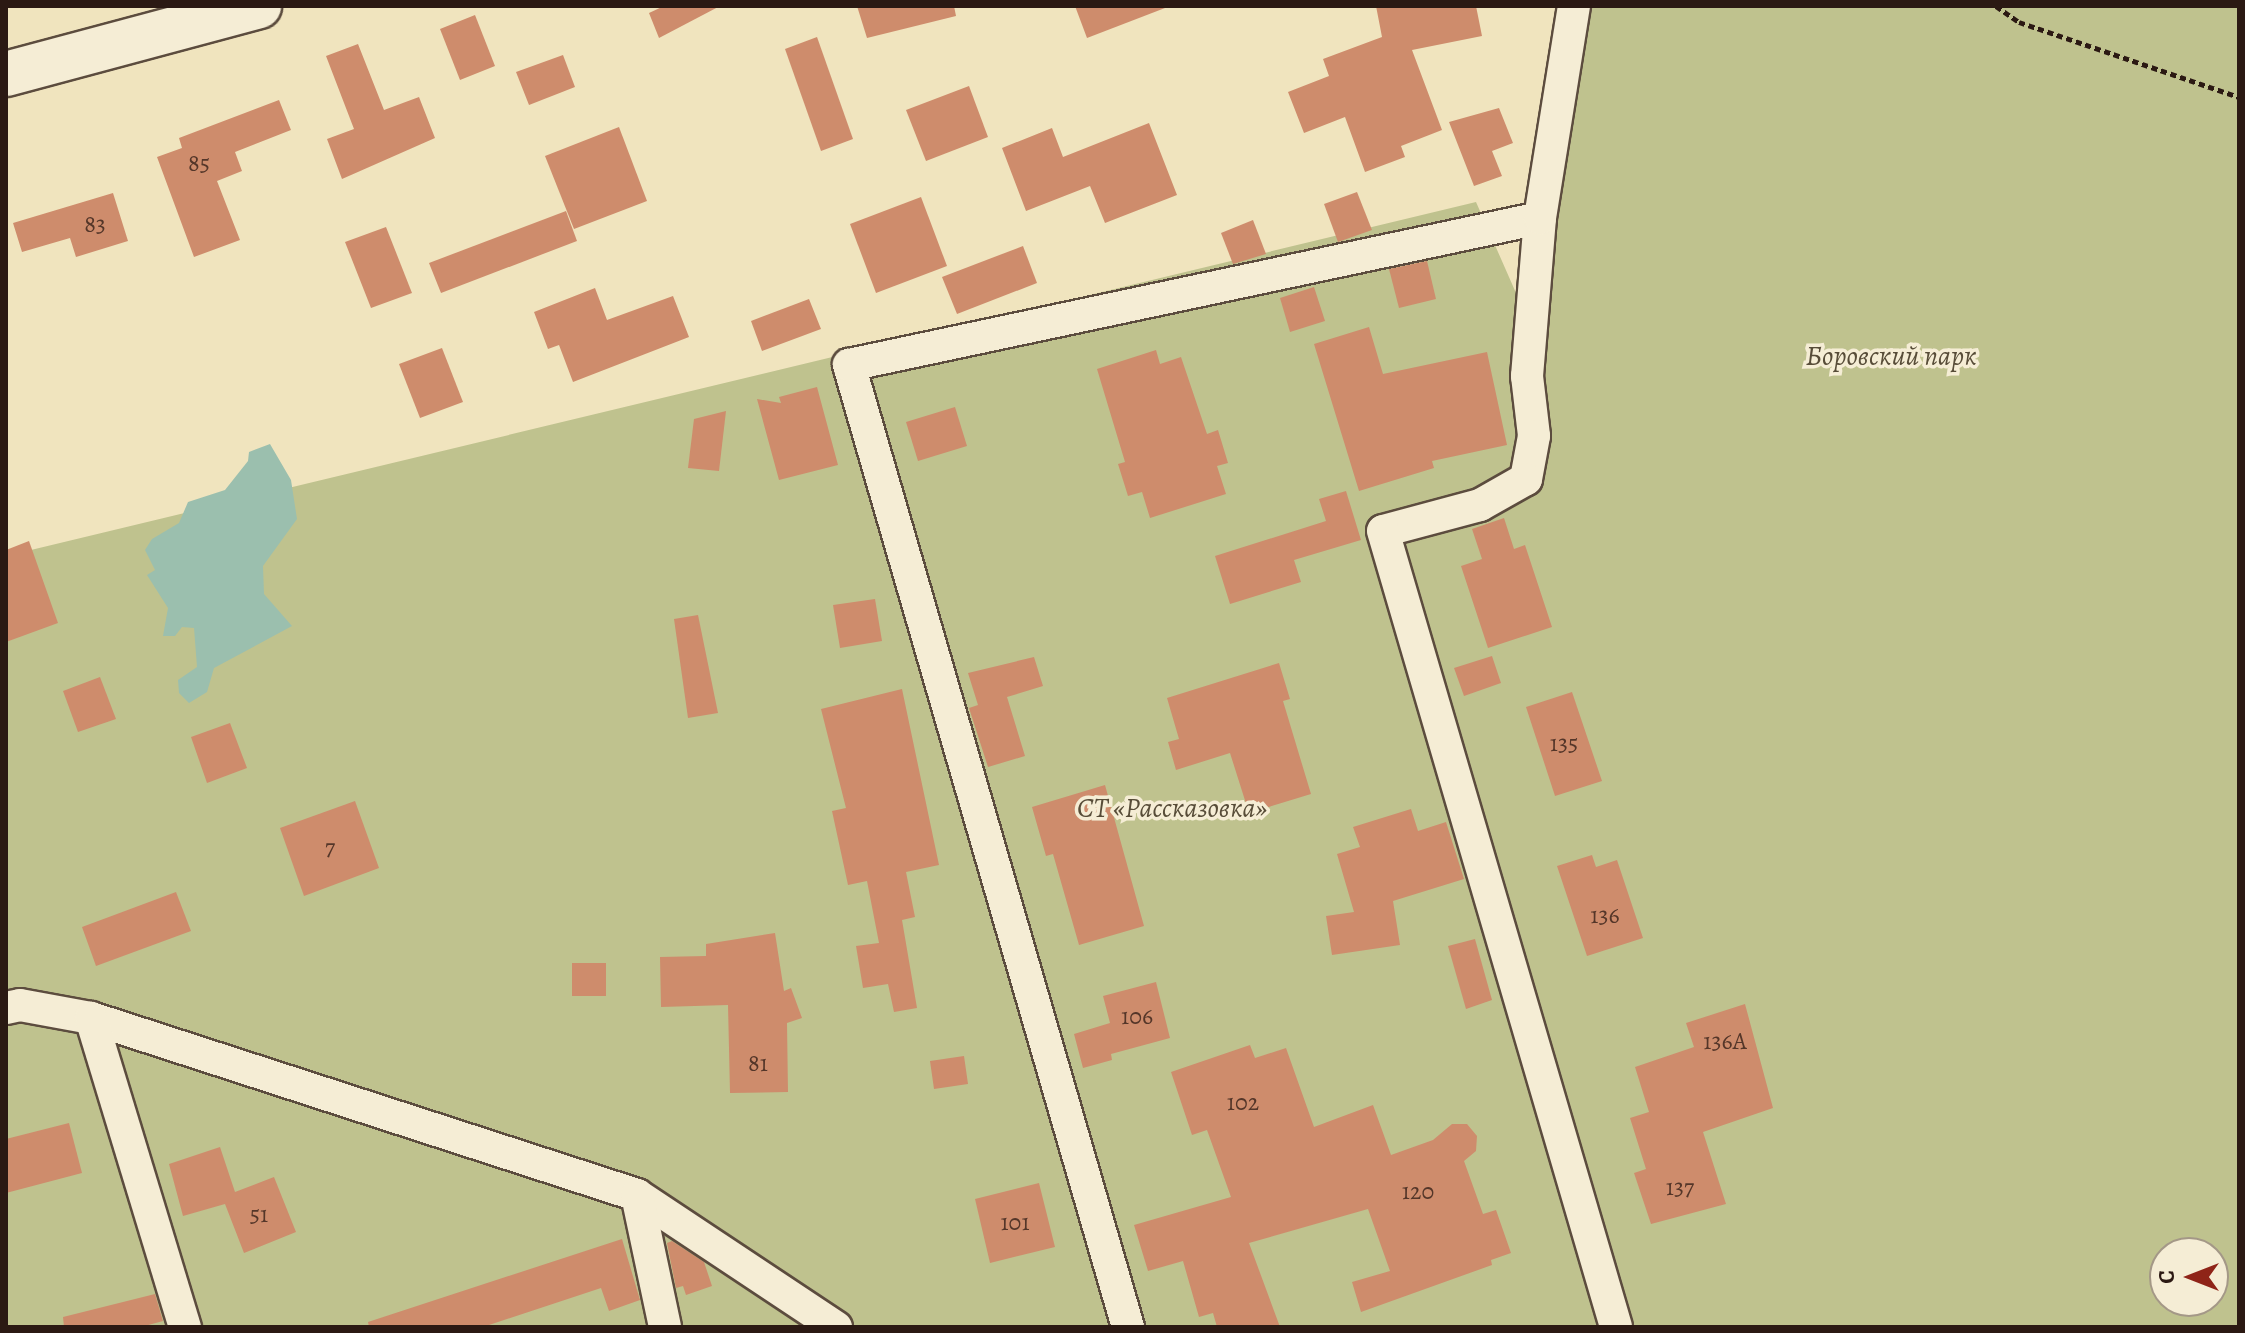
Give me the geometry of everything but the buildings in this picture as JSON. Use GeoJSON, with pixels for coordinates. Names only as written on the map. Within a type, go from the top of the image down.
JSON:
{"type":"FeatureCollection","features":[{"type":"Feature","properties":{"kind":"main road"},"geometry":{"type":"LineString","coordinates":[[6,74],[259,6]]}},
{"type":"Feature","properties":{"kind":"street"},"geometry":{"type":"LineString","coordinates":[[1574,6],[1540,218],[1527,376],[1534,436],[1526,479],[1480,505],[1383,531],[1616,1327]]}},
{"type":"Feature","properties":{"kind":"street"},"geometry":{"type":"LineString","coordinates":[[1128,1327],[849,365],[1540,218]]}},
{"type":"Feature","properties":{"kind":"street"},"geometry":{"type":"LineString","coordinates":[[6,1008],[20,1005],[91,1018],[637,1195],[836,1327]]}},
{"type":"Feature","properties":{"kind":"street"},"geometry":{"type":"LineString","coordinates":[[91,1018],[185,1327]]}},
{"type":"Feature","properties":{"kind":"street"},"geometry":{"type":"LineString","coordinates":[[637,1195],[665,1327]]}},
{"type":"Feature","properties":{"kind":"path"},"geometry":{"type":"LineString","coordinates":[[1996,6],[2019,22],[2239,97]]}},
{"type":"Feature","properties":{"kind":"green space","name":"СТ «Рассказовка»"},"geometry":{"type":"Polygon","coordinates":[[[1591,6],[2239,6],[2239,1327],[6,1327],[6,556],[1476,202],[1542,352],[1541,281],[1591,6]]]}},
{"type":"Feature","properties":{"kind":"shaded area"},"geometry":{"type":"Polygon","coordinates":[[[270,444],[291,480],[297,519],[263,566],[264,594],[292,626],[214,668],[207,692],[189,703],[179,693],[178,680],[197,667],[194,628],[182,627],[175,636],[163,636],[168,608],[147,575],[155,570],[145,550],[152,539],[179,523],[188,502],[225,490],[248,461],[249,452],[270,444]]]}},
{"type":"Feature","properties":{"kind":"park label","name":"Боровский парк"},"geometry":{"type":"Point","coordinates":[1891,356]}}]}
